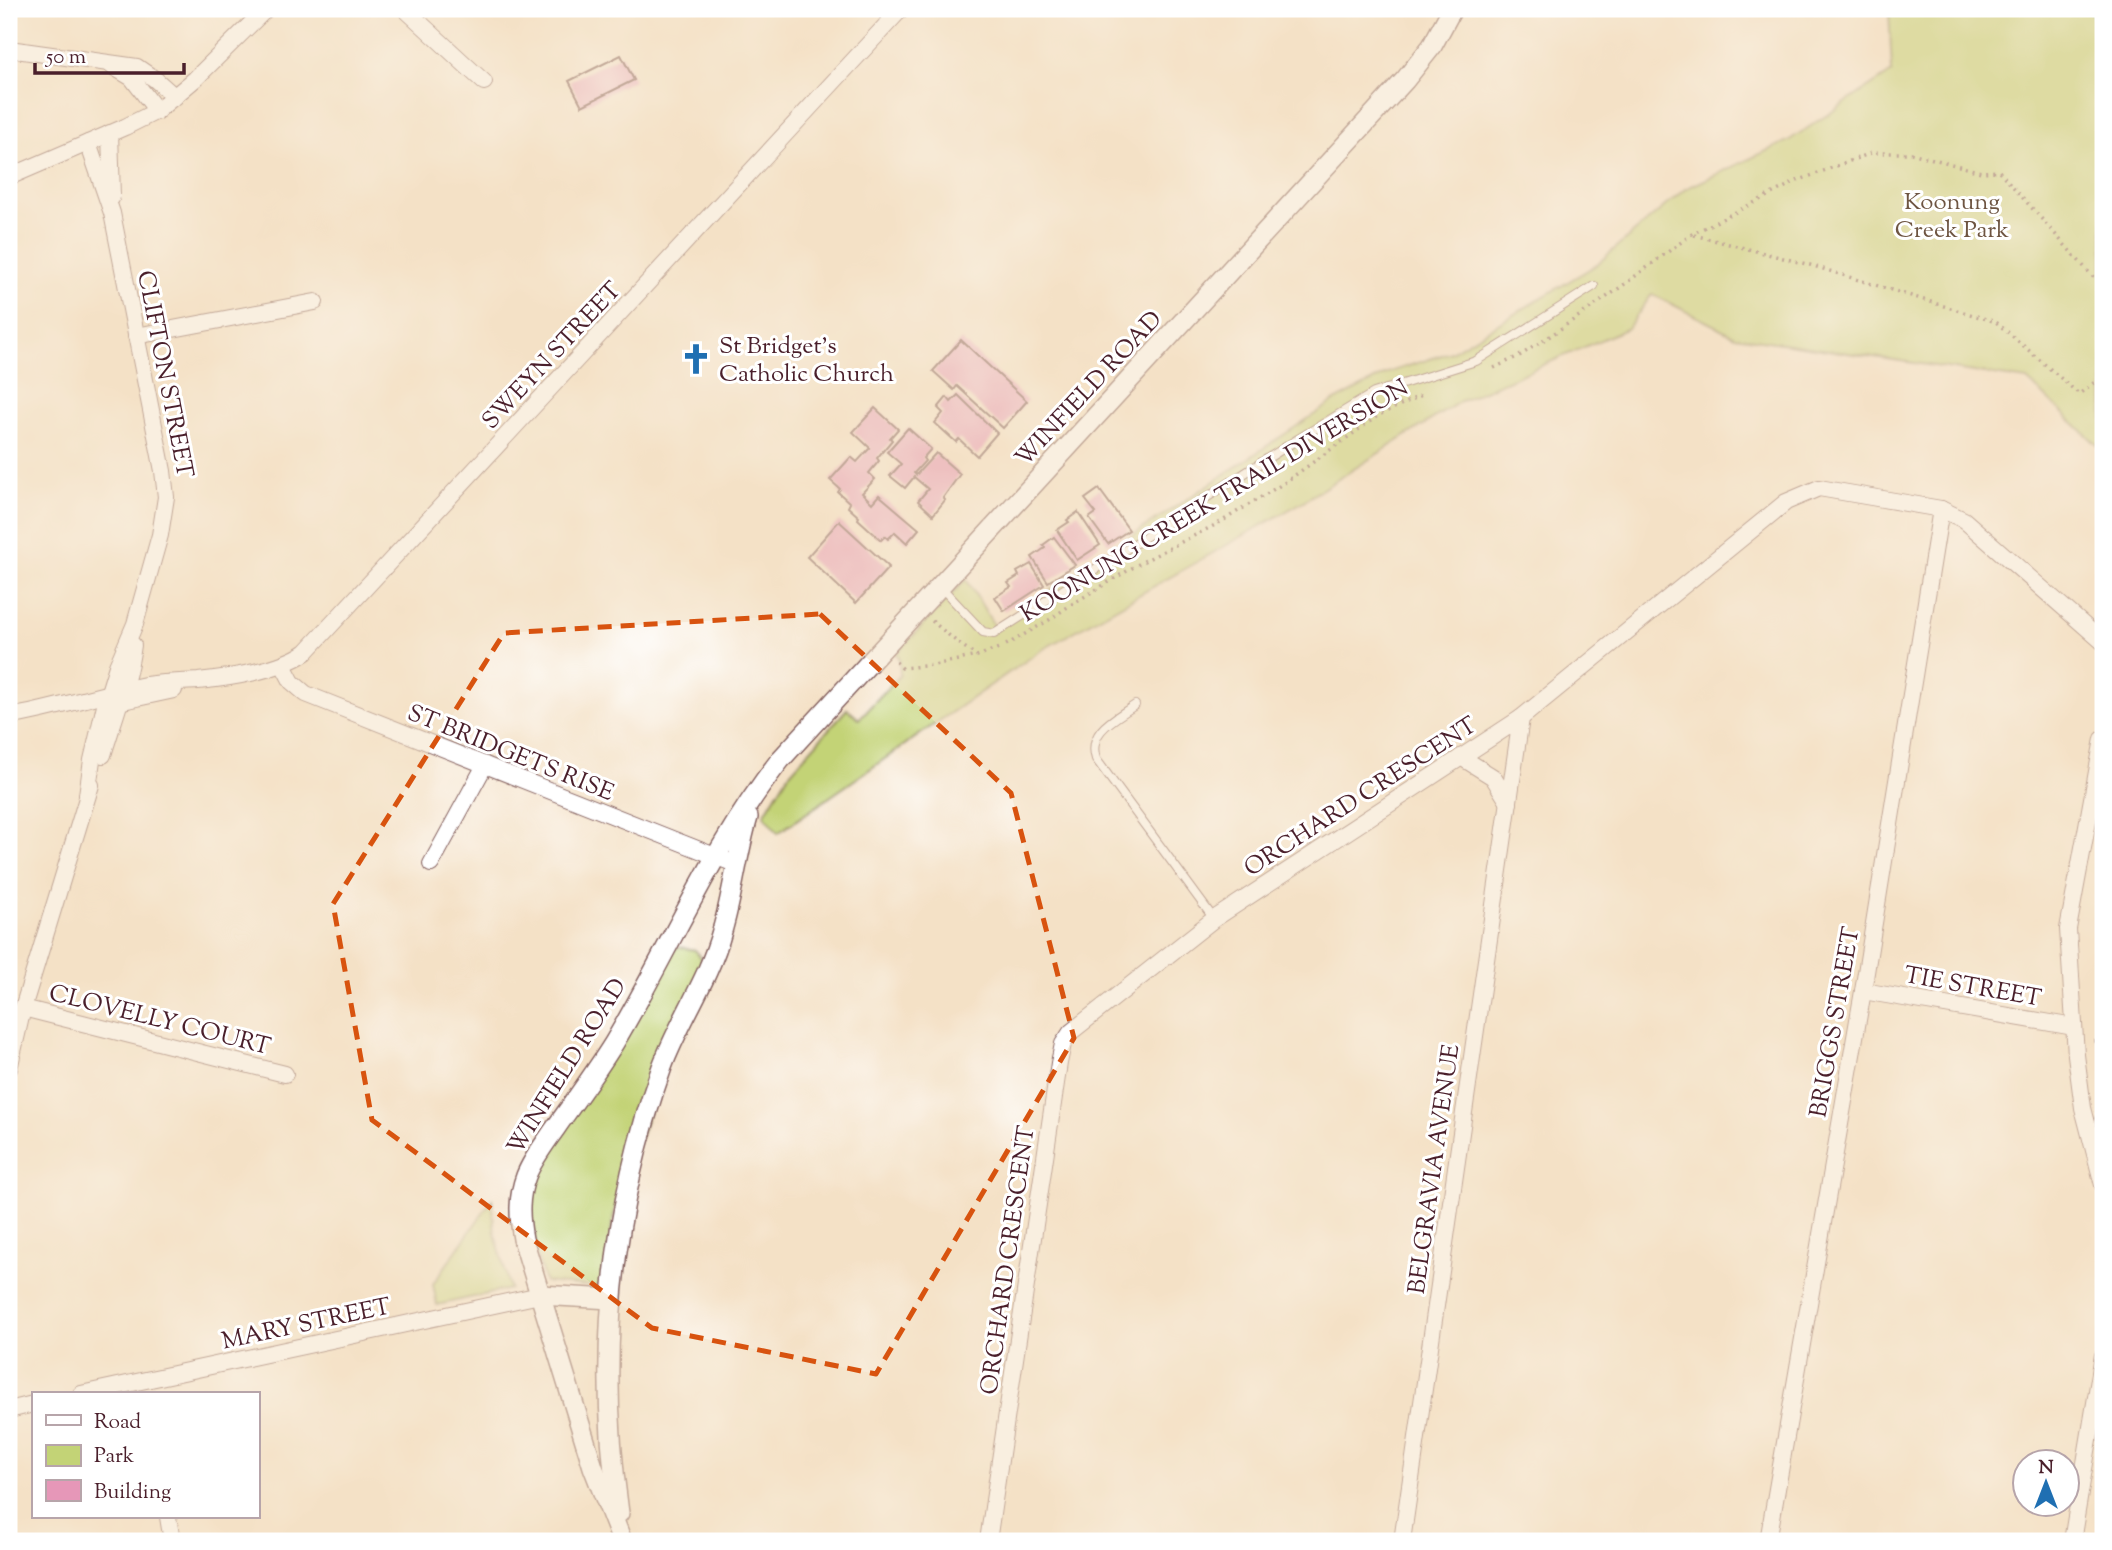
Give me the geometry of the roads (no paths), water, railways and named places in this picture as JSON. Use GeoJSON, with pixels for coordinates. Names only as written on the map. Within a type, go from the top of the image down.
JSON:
{"type":"FeatureCollection","features":[{"type":"Feature","properties":{"kind":"street"},"geometry":{"type":"LineString","coordinates":[[9,177],[157,111],[195,79],[266,9]]}},
{"type":"Feature","properties":{"kind":"street"},"geometry":{"type":"LineString","coordinates":[[405,9],[484,82]]}},
{"type":"Feature","properties":{"kind":"street","name":"SWEYN STREET"},"geometry":{"type":"LineString","coordinates":[[9,718],[45,711],[79,710],[114,697],[162,693],[203,680],[283,665],[306,652],[901,9]]}},
{"type":"Feature","properties":{"kind":"street","name":"WINFIELD ROAD"},"geometry":{"type":"LineString","coordinates":[[623,1541],[593,1467],[526,1250],[520,1221],[521,1191],[534,1159],[602,1062],[714,857],[781,759],[1405,80],[1432,46],[1452,9]]}},
{"type":"Feature","properties":{"kind":"street"},"geometry":{"type":"LineString","coordinates":[[9,48],[129,65],[146,72],[175,97]]}},
{"type":"Feature","properties":{"kind":"street"},"geometry":{"type":"LineString","coordinates":[[110,64],[132,78],[157,111]]}},
{"type":"Feature","properties":{"kind":"street","name":"CLIFTON STREET"},"geometry":{"type":"LineString","coordinates":[[110,133],[112,214]]}},
{"type":"Feature","properties":{"kind":"street","name":"CLIFTON STREET"},"geometry":{"type":"LineString","coordinates":[[9,1069],[23,1008],[87,795],[102,756],[114,697],[131,660],[135,624],[160,535],[166,497],[112,214],[88,143]]}},
{"type":"Feature","properties":{"kind":"street"},"geometry":{"type":"LineString","coordinates":[[136,336],[315,302]]}},
{"type":"Feature","properties":{"kind":"street","name":"ORCHARD CRESCENT"},"geometry":{"type":"LineString","coordinates":[[988,1541],[1063,1044],[1071,1032],[1214,919],[1521,718],[1786,502],[1819,488],[1941,509],[1964,520],[2103,642]]}},
{"type":"Feature","properties":{"kind":"street","name":"BRIGGS STREET"},"geometry":{"type":"LineString","coordinates":[[1768,1541],[1863,990],[1941,509]]}},
{"type":"Feature","properties":{"kind":"street","name":"ST BRIDGETS RISE"},"geometry":{"type":"LineString","coordinates":[[283,665],[292,682],[306,694],[735,864]]}},
{"type":"Feature","properties":{"kind":"street","name":"BELGRAVIA AVENUE"},"geometry":{"type":"LineString","coordinates":[[1402,1541],[1521,718]]}},
{"type":"Feature","properties":{"kind":"street"},"geometry":{"type":"LineString","coordinates":[[2103,738],[2068,929],[2074,1027],[2083,1108],[2103,1185]]}},
{"type":"Feature","properties":{"kind":"street"},"geometry":{"type":"LineString","coordinates":[[1461,757],[1493,777],[1509,803]]}},
{"type":"Feature","properties":{"kind":"street"},"geometry":{"type":"LineString","coordinates":[[431,864],[485,765]]}},
{"type":"Feature","properties":{"kind":"street","name":"WINFIELD ROAD"},"geometry":{"type":"LineString","coordinates":[[623,1541],[614,1476],[608,1375],[611,1299],[623,1207],[639,1137],[663,1064],[723,931],[735,864],[754,796]]}},
{"type":"Feature","properties":{"kind":"street","name":"TIE STREET"},"geometry":{"type":"LineString","coordinates":[[1863,990],[2074,1027]]}},
{"type":"Feature","properties":{"kind":"street","name":"CLOVELLY COURT"},"geometry":{"type":"LineString","coordinates":[[23,1008],[285,1074]]}},
{"type":"Feature","properties":{"kind":"street"},"geometry":{"type":"LineString","coordinates":[[540,1295],[611,1299]]}},
{"type":"Feature","properties":{"kind":"street","name":"MARY STREET"},"geometry":{"type":"LineString","coordinates":[[102,1392],[144,1388],[540,1295]]}},
{"type":"Feature","properties":{"kind":"street"},"geometry":{"type":"LineString","coordinates":[[2072,1541],[2103,1355]]}},
{"type":"Feature","properties":{"kind":"street"},"geometry":{"type":"LineString","coordinates":[[9,1410],[32,1404]]}},
{"type":"Feature","properties":{"kind":"street"},"geometry":{"type":"LineString","coordinates":[[168,1518],[172,1541]]}},
{"type":"Feature","properties":{"kind":"lane"},"geometry":{"type":"LineString","coordinates":[[940,586],[983,632],[994,634],[1374,393],[1476,361],[1594,286]]}},
{"type":"Feature","properties":{"kind":"lane"},"geometry":{"type":"LineString","coordinates":[[1135,705],[1104,727],[1094,740],[1096,760],[1214,919]]}},
{"type":"Feature","properties":{"kind":"waterway"},"geometry":{"type":"LineString","coordinates":[[2091,9],[2103,26]]}},
{"type":"Feature","properties":{"kind":"place","name":"St Bridget's Catholic Church"},"geometry":{"type":"Point","coordinates":[696,359]}},
{"type":"Feature","properties":{"kind":"park label","name":"Koonung Creek Park"},"geometry":{"type":"Point","coordinates":[1952,215]}}]}
